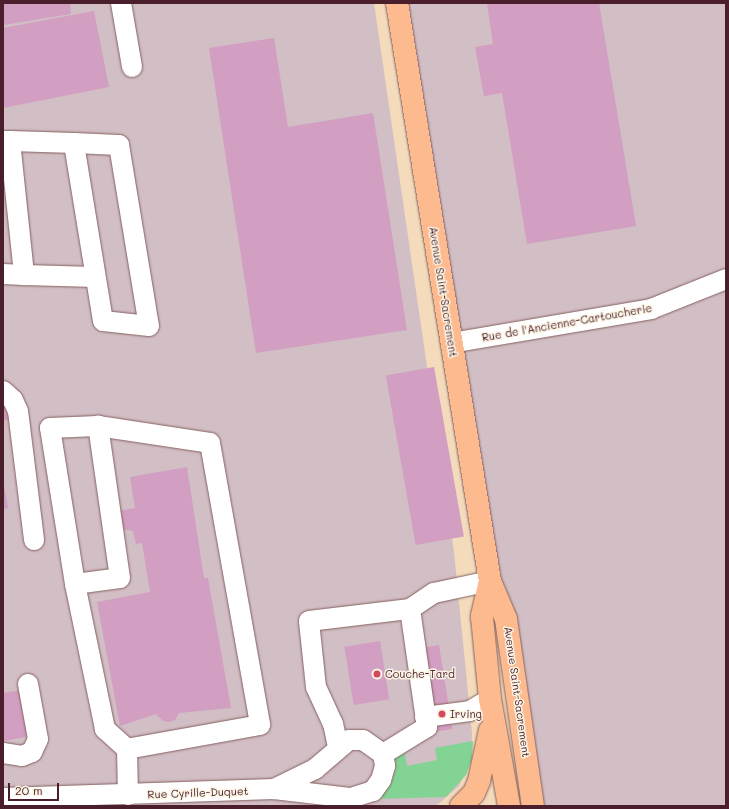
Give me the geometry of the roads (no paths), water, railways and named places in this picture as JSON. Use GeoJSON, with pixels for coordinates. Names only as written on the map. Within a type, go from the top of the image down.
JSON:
{"type":"FeatureCollection","features":[{"type":"Feature","properties":{"kind":"main road","name":"Avenue Saint-Sacrement"},"geometry":{"type":"LineString","coordinates":[[397,3],[490,581],[506,619],[534,806]]}},
{"type":"Feature","properties":{"kind":"main road","name":"Avenue Saint-Sacrement"},"geometry":{"type":"LineString","coordinates":[[490,581],[482,617],[490,699],[509,806]]}},
{"type":"Feature","properties":{"kind":"main road"},"geometry":{"type":"LineString","coordinates":[[461,806],[474,793],[484,766],[491,725],[490,699]]}},
{"type":"Feature","properties":{"kind":"street"},"geometry":{"type":"LineString","coordinates":[[121,3],[132,67]]}},
{"type":"Feature","properties":{"kind":"street"},"geometry":{"type":"LineString","coordinates":[[24,275],[6,141],[74,143],[119,145],[149,326],[102,321],[74,143]]}},
{"type":"Feature","properties":{"kind":"street"},"geometry":{"type":"LineString","coordinates":[[3,274],[95,277]]}},
{"type":"Feature","properties":{"kind":"street","name":"Rue de l'Ancienne-Cartoucherie"},"geometry":{"type":"LineString","coordinates":[[451,343],[651,309],[726,279]]}},
{"type":"Feature","properties":{"kind":"street"},"geometry":{"type":"LineString","coordinates":[[3,391],[13,400],[18,411],[34,540]]}},
{"type":"Feature","properties":{"kind":"street"},"geometry":{"type":"LineString","coordinates":[[75,584],[120,578],[98,426]]}},
{"type":"Feature","properties":{"kind":"street"},"geometry":{"type":"LineString","coordinates":[[127,749],[260,725],[210,443],[98,426],[50,428],[75,584],[105,729],[127,749],[128,795]]}},
{"type":"Feature","properties":{"kind":"street"},"geometry":{"type":"LineString","coordinates":[[338,747],[329,713],[321,702],[316,687],[309,621],[410,609],[434,593],[490,581]]}},
{"type":"Feature","properties":{"kind":"street"},"geometry":{"type":"LineString","coordinates":[[383,754],[427,727],[410,609]]}},
{"type":"Feature","properties":{"kind":"street"},"geometry":{"type":"LineString","coordinates":[[3,753],[22,756],[32,752],[38,740],[28,684]]}},
{"type":"Feature","properties":{"kind":"street"},"geometry":{"type":"LineString","coordinates":[[425,717],[470,711],[490,699]]}},
{"type":"Feature","properties":{"kind":"street","name":"Rue Cyrille-Duquet"},"geometry":{"type":"LineString","coordinates":[[3,798],[274,789],[351,798],[373,791],[381,780],[385,766],[383,754],[363,740],[349,740],[338,747],[315,769],[274,789]]}},
{"type":"Feature","properties":{"kind":"place","name":"Couche-Tard"},"geometry":{"type":"Point","coordinates":[377,674]}},
{"type":"Feature","properties":{"kind":"place","name":"Irving"},"geometry":{"type":"Point","coordinates":[442,714]}}]}
